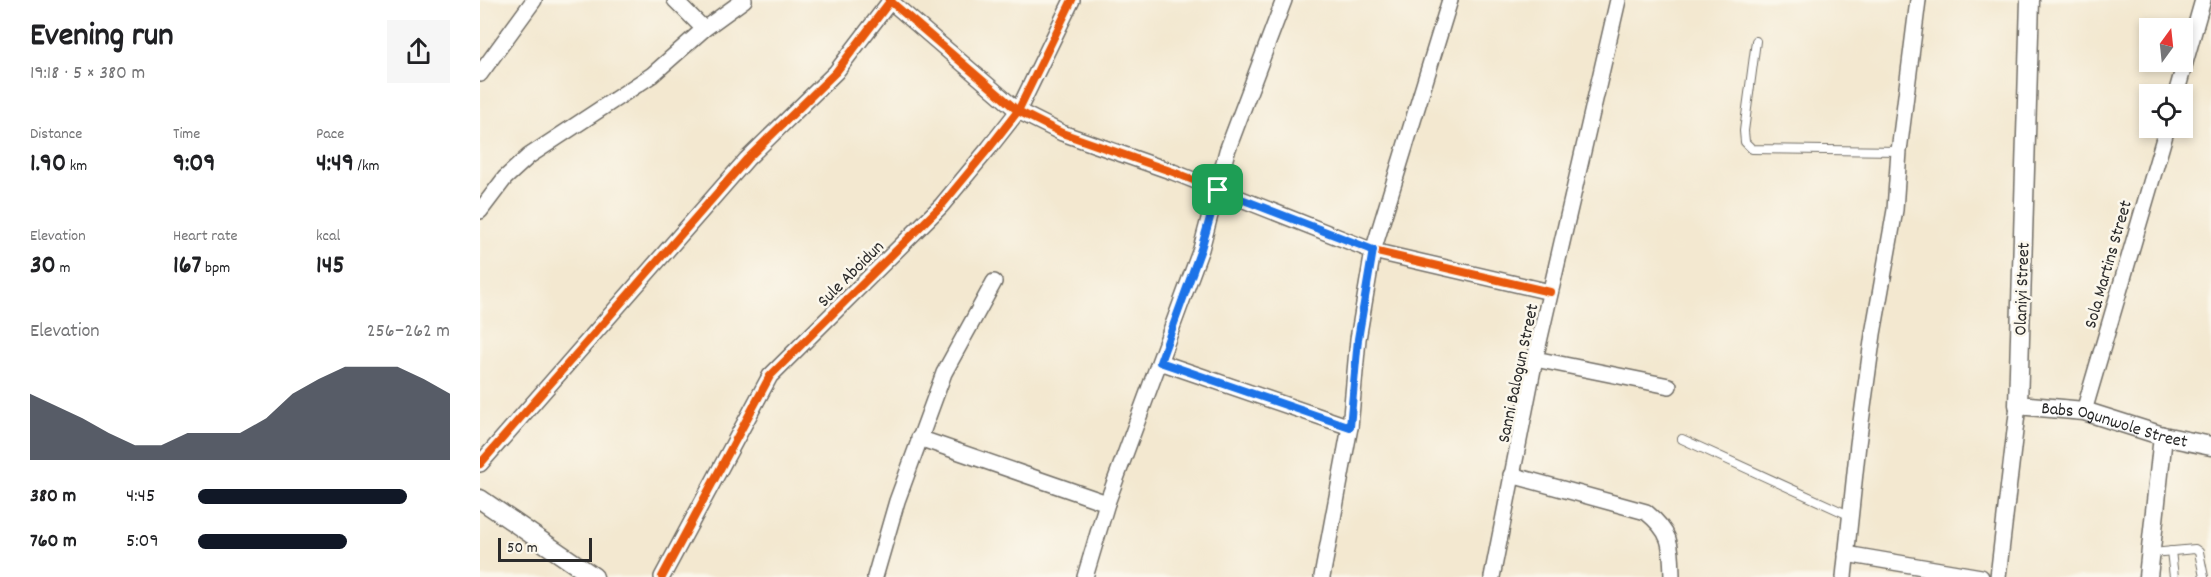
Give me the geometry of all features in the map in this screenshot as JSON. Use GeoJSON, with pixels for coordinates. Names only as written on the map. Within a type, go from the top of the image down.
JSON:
{"type":"FeatureCollection","features":[{"type":"Feature","properties":{"kind":"street"},"geometry":{"type":"LineString","coordinates":[[480,74],[534,0]]}},
{"type":"Feature","properties":{"kind":"street"},"geometry":{"type":"LineString","coordinates":[[675,0],[704,29]]}},
{"type":"Feature","properties":{"kind":"street"},"geometry":{"type":"LineString","coordinates":[[480,211],[505,178],[529,156],[652,75],[704,29],[744,0]]}},
{"type":"Feature","properties":{"kind":"street"},"geometry":{"type":"LineString","coordinates":[[480,464],[616,305],[747,159],[836,72],[890,0],[1018,111],[1062,133],[1373,250],[1550,292]]}},
{"type":"Feature","properties":{"kind":"street","name":"Sule Aboidun"},"geometry":{"type":"LineString","coordinates":[[662,577],[770,376],[941,206],[1018,111],[1072,0]]}},
{"type":"Feature","properties":{"kind":"street"},"geometry":{"type":"LineString","coordinates":[[1085,577],[1107,503],[1201,249],[1218,190],[1221,168],[1241,108],[1284,0]]}},
{"type":"Feature","properties":{"kind":"street"},"geometry":{"type":"LineString","coordinates":[[1322,577],[1350,427],[1358,339],[1373,250],[1450,0]]}},
{"type":"Feature","properties":{"kind":"street","name":"Sanni Balogun Street"},"geometry":{"type":"LineString","coordinates":[[1492,577],[1535,359],[1618,0]]}},
{"type":"Feature","properties":{"kind":"street"},"geometry":{"type":"LineString","coordinates":[[1844,577],[1873,334],[1895,210],[1899,151],[1918,0]]}},
{"type":"Feature","properties":{"kind":"street","name":"Olaniyi Street"},"geometry":{"type":"LineString","coordinates":[[1998,577],[2018,405],[2030,0]]}},
{"type":"Feature","properties":{"kind":"street"},"geometry":{"type":"LineString","coordinates":[[2179,84],[2203,0]]}},
{"type":"Feature","properties":{"kind":"street","name":"Sola Martins Street"},"geometry":{"type":"LineString","coordinates":[[2085,411],[2164,138]]}},
{"type":"Feature","properties":{"kind":"street"},"geometry":{"type":"LineString","coordinates":[[875,577],[919,438],[944,373],[994,282]]}},
{"type":"Feature","properties":{"kind":"street"},"geometry":{"type":"LineString","coordinates":[[1535,359],[1669,386]]}},
{"type":"Feature","properties":{"kind":"street"},"geometry":{"type":"LineString","coordinates":[[1160,362],[1350,427]]}},
{"type":"Feature","properties":{"kind":"street","name":"Babs Ogunwole Street"},"geometry":{"type":"LineString","coordinates":[[2018,405],[2085,411],[2163,436],[2211,446]]}},
{"type":"Feature","properties":{"kind":"street"},"geometry":{"type":"LineString","coordinates":[[2148,577],[2163,436]]}},
{"type":"Feature","properties":{"kind":"street"},"geometry":{"type":"LineString","coordinates":[[919,438],[1107,503]]}},
{"type":"Feature","properties":{"kind":"street"},"geometry":{"type":"LineString","coordinates":[[1511,475],[1646,513],[1659,523],[1668,535],[1672,550],[1672,577]]}},
{"type":"Feature","properties":{"kind":"street"},"geometry":{"type":"LineString","coordinates":[[480,500],[594,577]]}},
{"type":"Feature","properties":{"kind":"street"},"geometry":{"type":"LineString","coordinates":[[1846,554],[1981,577]]}},
{"type":"Feature","properties":{"kind":"lane"},"geometry":{"type":"LineString","coordinates":[[1756,40],[1744,131],[1745,142],[1752,149],[1899,151]]}},
{"type":"Feature","properties":{"kind":"lane"},"geometry":{"type":"LineString","coordinates":[[1683,439],[1851,516]]}},
{"type":"Feature","properties":{"kind":"lane"},"geometry":{"type":"LineString","coordinates":[[2150,554],[2194,549],[2199,552],[2204,577]]}},
{"type":"Feature","properties":{"kind":"lane"},"geometry":{"type":"LineString","coordinates":[[2171,551],[2174,577]]}},
{"type":"Feature","properties":{"kind":"cycle path"},"geometry":{"type":"LineString","coordinates":[[889,0],[1018,111],[1062,133],[1173,172],[1373,251],[1550,292]]}},
{"type":"Feature","properties":{"kind":"cycle path"},"geometry":{"type":"LineString","coordinates":[[480,464],[747,159],[836,72],[891,0]]}},
{"type":"Feature","properties":{"kind":"cycle path"},"geometry":{"type":"LineString","coordinates":[[662,577],[770,376],[941,206],[989,148],[1018,111],[1072,0]]}},
{"type":"Feature","properties":{"kind":"route"},"geometry":{"type":"LineString","coordinates":[[1218,190],[1373,250],[1358,339],[1350,427],[1160,362],[1201,249],[1218,190]]}}]}
